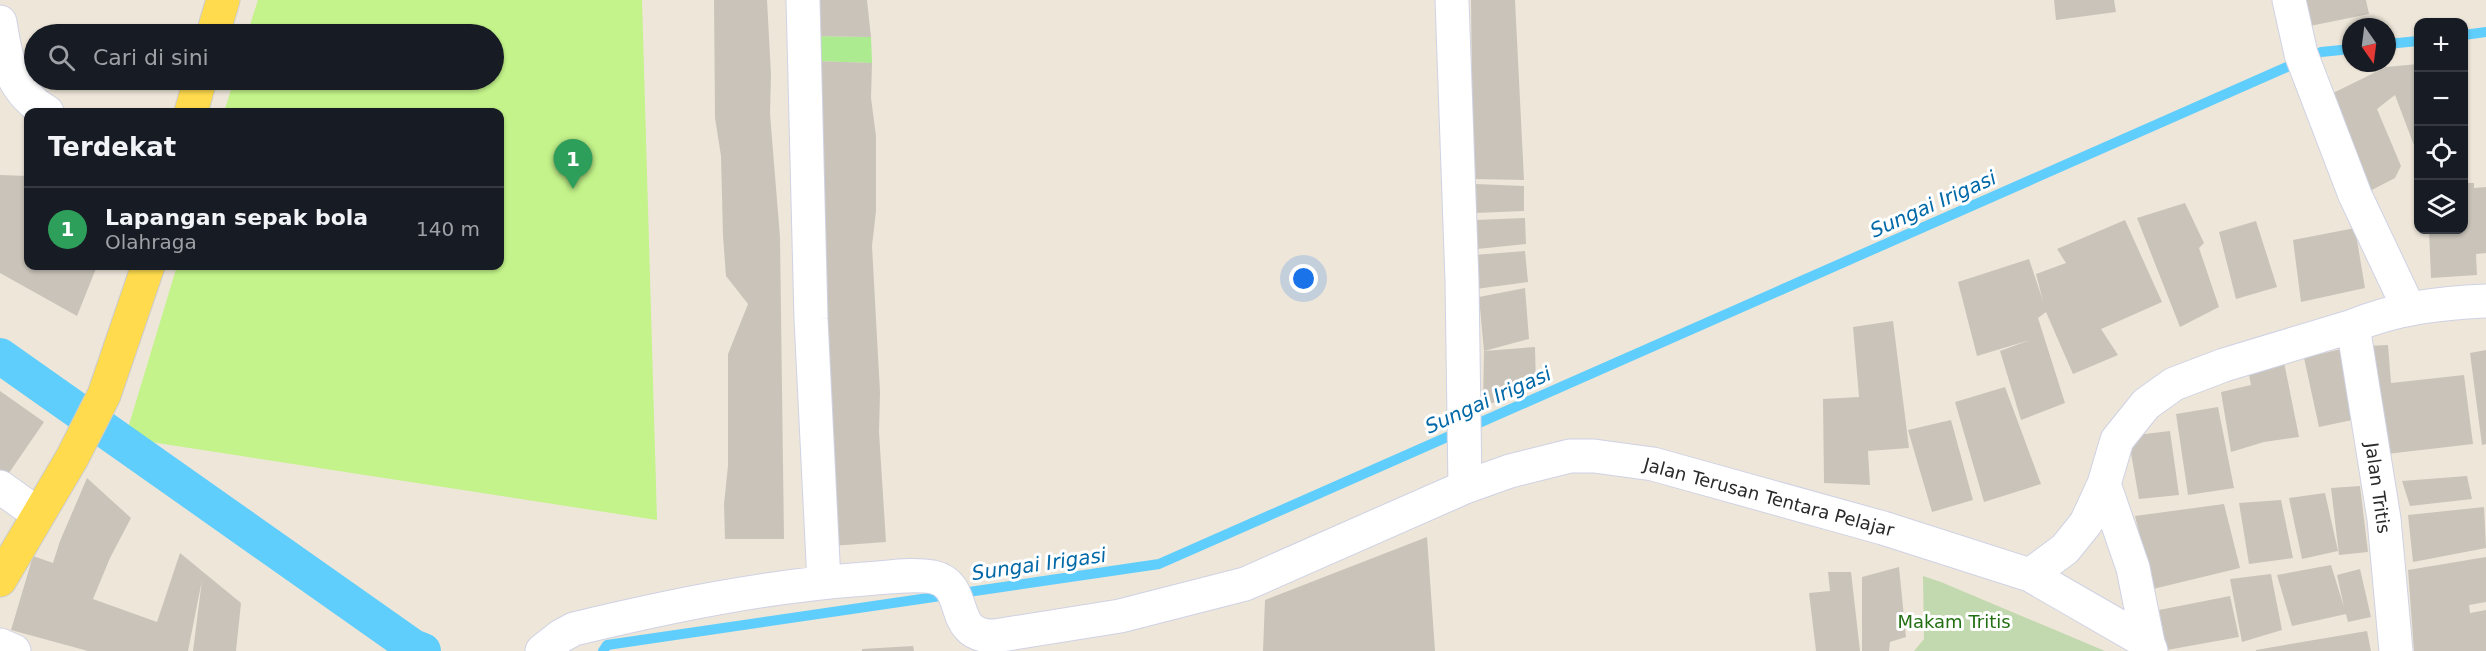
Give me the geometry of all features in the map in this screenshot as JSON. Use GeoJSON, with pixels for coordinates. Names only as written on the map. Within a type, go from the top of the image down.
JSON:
{"type":"FeatureCollection","features":[{"type":"Feature","properties":{"kind":"main road"},"geometry":{"type":"LineString","coordinates":[[216,24],[223,0]]}},
{"type":"Feature","properties":{"kind":"main road"},"geometry":{"type":"LineString","coordinates":[[192,108],[197,90]]}},
{"type":"Feature","properties":{"kind":"main road"},"geometry":{"type":"LineString","coordinates":[[0,580],[72,458],[104,395],[147,270]]}},
{"type":"Feature","properties":{"kind":"street"},"geometry":{"type":"LineString","coordinates":[[542,651],[561,636],[574,630],[667,606],[824,582],[811,319],[803,0]]}},
{"type":"Feature","properties":{"kind":"street"},"geometry":{"type":"LineString","coordinates":[[1452,0],[1462,281],[1465,481]]}},
{"type":"Feature","properties":{"kind":"street"},"geometry":{"type":"LineString","coordinates":[[2289,0],[2301,54],[2322,103],[2355,195],[2409,309]]}},
{"type":"Feature","properties":{"kind":"street"},"geometry":{"type":"LineString","coordinates":[[0,22],[6,60],[21,91],[42,108]]}},
{"type":"Feature","properties":{"kind":"street"},"geometry":{"type":"LineString","coordinates":[[2030,575],[2065,549],[2086,523],[2104,483],[2117,440],[2146,404],[2174,384],[2224,365],[2374,318],[2445,303],[2486,301]]}},
{"type":"Feature","properties":{"kind":"street","name":"Jalan Tritis"},"geometry":{"type":"LineString","coordinates":[[2354,326],[2384,519],[2396,651]]}},
{"type":"Feature","properties":{"kind":"street","name":"Jalan Terusan Tentara Pelajar"},"geometry":{"type":"LineString","coordinates":[[824,582],[921,576],[939,579],[952,588],[964,623],[981,635],[995,636],[1120,616],[1245,584],[1465,481],[1570,456],[1653,464],[1884,528],[2030,575],[2150,647]]}},
{"type":"Feature","properties":{"kind":"street"},"geometry":{"type":"LineString","coordinates":[[2104,483],[2133,568],[2150,647]]}},
{"type":"Feature","properties":{"kind":"street"},"geometry":{"type":"LineString","coordinates":[[0,487],[38,514]]}},
{"type":"Feature","properties":{"kind":"street"},"geometry":{"type":"LineString","coordinates":[[0,645],[14,651]]}},
{"type":"Feature","properties":{"kind":"green space"},"geometry":{"type":"Polygon","coordinates":[[[258,0],[642,0],[657,520],[125,438],[176,270],[504,270],[504,108],[225,108],[231,90],[504,90],[504,24],[250,24],[258,0]]]}},
{"type":"Feature","properties":{"kind":"green space"},"geometry":{"type":"Polygon","coordinates":[[[809,36],[871,37],[872,63],[814,61],[809,36]]]}},
{"type":"Feature","properties":{"kind":"green space","name":"Makam Tritis"},"geometry":{"type":"Polygon","coordinates":[[[1923,576],[2105,651],[1914,651],[1924,639],[1923,576]]]}},
{"type":"Feature","properties":{"kind":"building"},"geometry":{"type":"Polygon","coordinates":[[[714,0],[767,0],[771,75],[770,114],[780,237],[784,539],[725,539],[724,504],[728,466],[728,354],[748,304],[726,276],[721,156],[715,118],[714,0]]]}},
{"type":"Feature","properties":{"kind":"building"},"geometry":{"type":"Polygon","coordinates":[[[811,0],[867,0],[871,37],[809,36],[811,0]]]}},
{"type":"Feature","properties":{"kind":"building"},"geometry":{"type":"Polygon","coordinates":[[[1471,0],[1515,0],[1524,180],[1473,179],[1471,0]]]}},
{"type":"Feature","properties":{"kind":"building"},"geometry":{"type":"Polygon","coordinates":[[[2054,0],[2114,0],[2116,12],[2056,20],[2054,0]]]}},
{"type":"Feature","properties":{"kind":"building"},"geometry":{"type":"Polygon","coordinates":[[[2304,0],[2366,0],[2369,14],[2310,26],[2304,0]]]}},
{"type":"Feature","properties":{"kind":"building"},"geometry":{"type":"Polygon","coordinates":[[[814,61],[872,63],[871,98],[876,136],[876,211],[872,246],[886,542],[831,546],[814,61]]]}},
{"type":"Feature","properties":{"kind":"building"},"geometry":{"type":"Polygon","coordinates":[[[2414,64],[2414,145],[2395,95],[2377,109],[2401,166],[2395,178],[2366,193],[2327,96],[2376,72],[2396,72],[2396,66],[2414,64]]]}},
{"type":"Feature","properties":{"kind":"building"},"geometry":{"type":"Polygon","coordinates":[[[0,175],[24,176],[24,270],[95,270],[77,316],[0,273],[0,175]]]}},
{"type":"Feature","properties":{"kind":"building"},"geometry":{"type":"Polygon","coordinates":[[[2468,183],[2474,183],[2474,188],[2486,187],[2486,253],[2476,254],[2477,275],[2431,278],[2429,234],[2468,234],[2468,183]]]}},
{"type":"Feature","properties":{"kind":"building"},"geometry":{"type":"Polygon","coordinates":[[[1475,184],[1524,186],[1524,211],[1475,213],[1475,184]]]}},
{"type":"Feature","properties":{"kind":"building"},"geometry":{"type":"Polygon","coordinates":[[[2185,203],[2204,243],[2199,248],[2219,307],[2180,327],[2137,218],[2185,203]]]}},
{"type":"Feature","properties":{"kind":"building"},"geometry":{"type":"Polygon","coordinates":[[[1525,218],[1526,244],[1477,249],[1475,220],[1525,218]]]}},
{"type":"Feature","properties":{"kind":"building"},"geometry":{"type":"Polygon","coordinates":[[[2125,220],[2162,302],[2101,329],[2118,355],[2073,374],[2046,312],[2038,318],[2065,403],[2021,420],[2000,351],[2030,340],[1977,356],[1958,282],[2029,259],[2043,301],[2036,274],[2066,263],[2057,249],[2125,220]]]}},
{"type":"Feature","properties":{"kind":"building"},"geometry":{"type":"Polygon","coordinates":[[[2256,221],[2277,287],[2236,299],[2219,232],[2256,221]]]}},
{"type":"Feature","properties":{"kind":"building"},"geometry":{"type":"Polygon","coordinates":[[[2355,228],[2365,288],[2301,302],[2293,240],[2355,228]]]}},
{"type":"Feature","properties":{"kind":"building"},"geometry":{"type":"Polygon","coordinates":[[[1525,251],[1528,282],[1476,289],[1474,255],[1525,251]]]}},
{"type":"Feature","properties":{"kind":"building"},"geometry":{"type":"Polygon","coordinates":[[[1525,288],[1529,339],[1484,351],[1479,297],[1525,288]]]}},
{"type":"Feature","properties":{"kind":"building"},"geometry":{"type":"Polygon","coordinates":[[[1893,321],[1909,448],[1868,451],[1870,485],[1824,483],[1823,399],[1859,397],[1853,327],[1893,321]]]}},
{"type":"Feature","properties":{"kind":"building"},"geometry":{"type":"Polygon","coordinates":[[[2388,345],[2391,383],[2464,375],[2473,444],[2378,455],[2367,346],[2388,345]]]}},
{"type":"Feature","properties":{"kind":"building"},"geometry":{"type":"Polygon","coordinates":[[[1535,347],[1536,388],[1483,406],[1484,351],[1535,347]]]}},
{"type":"Feature","properties":{"kind":"building"},"geometry":{"type":"Polygon","coordinates":[[[2341,349],[2357,419],[2319,427],[2304,358],[2341,349]]]}},
{"type":"Feature","properties":{"kind":"building"},"geometry":{"type":"Polygon","coordinates":[[[2486,350],[2486,444],[2482,445],[2470,353],[2486,350]]]}},
{"type":"Feature","properties":{"kind":"building"},"geometry":{"type":"Polygon","coordinates":[[[2284,362],[2299,437],[2264,442],[2231,452],[2221,392],[2251,385],[2248,369],[2284,362]]]}},
{"type":"Feature","properties":{"kind":"building"},"geometry":{"type":"Polygon","coordinates":[[[2005,387],[2041,484],[1984,502],[1955,402],[2005,387]]]}},
{"type":"Feature","properties":{"kind":"building"},"geometry":{"type":"Polygon","coordinates":[[[0,391],[44,422],[0,486],[0,391]]]}},
{"type":"Feature","properties":{"kind":"building"},"geometry":{"type":"Polygon","coordinates":[[[2218,407],[2234,488],[2188,495],[2176,414],[2218,407]]]}},
{"type":"Feature","properties":{"kind":"building"},"geometry":{"type":"Polygon","coordinates":[[[1951,420],[1973,500],[1932,512],[1908,430],[1951,420]]]}},
{"type":"Feature","properties":{"kind":"building"},"geometry":{"type":"Polygon","coordinates":[[[2170,431],[2179,495],[2139,499],[2128,436],[2170,431]]]}},
{"type":"Feature","properties":{"kind":"building"},"geometry":{"type":"Polygon","coordinates":[[[2467,476],[2472,499],[2410,506],[2402,481],[2467,476]]]}},
{"type":"Feature","properties":{"kind":"building"},"geometry":{"type":"Polygon","coordinates":[[[87,478],[131,518],[110,558],[93,599],[157,622],[180,553],[241,603],[236,651],[193,651],[202,580],[188,651],[88,651],[11,630],[33,556],[53,563],[87,478]]]}},
{"type":"Feature","properties":{"kind":"building"},"geometry":{"type":"Polygon","coordinates":[[[2360,486],[2368,552],[2339,555],[2331,488],[2360,486]]]}},
{"type":"Feature","properties":{"kind":"building"},"geometry":{"type":"Polygon","coordinates":[[[2325,493],[2338,551],[2302,559],[2289,498],[2325,493]]]}},
{"type":"Feature","properties":{"kind":"building"},"geometry":{"type":"Polygon","coordinates":[[[2281,500],[2293,558],[2249,564],[2239,503],[2281,500]]]}},
{"type":"Feature","properties":{"kind":"building"},"geometry":{"type":"Polygon","coordinates":[[[2224,504],[2240,568],[2153,589],[2135,516],[2224,504]]]}},
{"type":"Feature","properties":{"kind":"building"},"geometry":{"type":"Polygon","coordinates":[[[2484,507],[2486,548],[2413,562],[2408,515],[2484,507]]]}},
{"type":"Feature","properties":{"kind":"building"},"geometry":{"type":"Polygon","coordinates":[[[1427,537],[1435,651],[1263,651],[1265,600],[1427,537]]]}},
{"type":"Feature","properties":{"kind":"building"},"geometry":{"type":"Polygon","coordinates":[[[2486,557],[2486,602],[2469,605],[2470,613],[2486,610],[2486,651],[2414,651],[2408,570],[2486,557]]]}},
{"type":"Feature","properties":{"kind":"building"},"geometry":{"type":"Polygon","coordinates":[[[2331,565],[2344,607],[2337,575],[2360,569],[2371,617],[2348,622],[2346,614],[2292,626],[2277,575],[2331,565]]]}},
{"type":"Feature","properties":{"kind":"building"},"geometry":{"type":"Polygon","coordinates":[[[1899,567],[1906,637],[1890,642],[1889,651],[1862,651],[1862,577],[1899,567]]]}},
{"type":"Feature","properties":{"kind":"building"},"geometry":{"type":"Polygon","coordinates":[[[1828,572],[1851,572],[1860,651],[1816,651],[1809,593],[1830,591],[1828,572]]]}},
{"type":"Feature","properties":{"kind":"building"},"geometry":{"type":"Polygon","coordinates":[[[2271,574],[2282,630],[2242,642],[2230,579],[2271,574]]]}},
{"type":"Feature","properties":{"kind":"building"},"geometry":{"type":"Polygon","coordinates":[[[2230,596],[2239,637],[2167,650],[2159,610],[2230,596]]]}},
{"type":"Feature","properties":{"kind":"building"},"geometry":{"type":"Polygon","coordinates":[[[2367,631],[2371,651],[2256,651],[2256,650],[2367,631]]]}},
{"type":"Feature","properties":{"kind":"building"},"geometry":{"type":"Polygon","coordinates":[[[913,646],[914,651],[862,651],[862,649],[913,646]]]}},
{"type":"Feature","properties":{"kind":"waterway","name":"Sungai Irigasi"},"geometry":{"type":"LineString","coordinates":[[2468,34],[2486,32]]}},
{"type":"Feature","properties":{"kind":"waterway","name":"Sungai Irigasi"},"geometry":{"type":"LineString","coordinates":[[2396,43],[2414,41]]}},
{"type":"Feature","properties":{"kind":"waterway","name":"Sungai Irigasi"},"geometry":{"type":"LineString","coordinates":[[603,651],[607,645],[1159,564],[2321,52],[2342,50]]}},
{"type":"Feature","properties":{"kind":"waterway"},"geometry":{"type":"LineString","coordinates":[[0,356],[413,647],[423,651]]}},
{"type":"Feature","properties":{"kind":"place","name":"Lapangan sepak bola"},"geometry":{"type":"Point","coordinates":[573,189]}}]}
